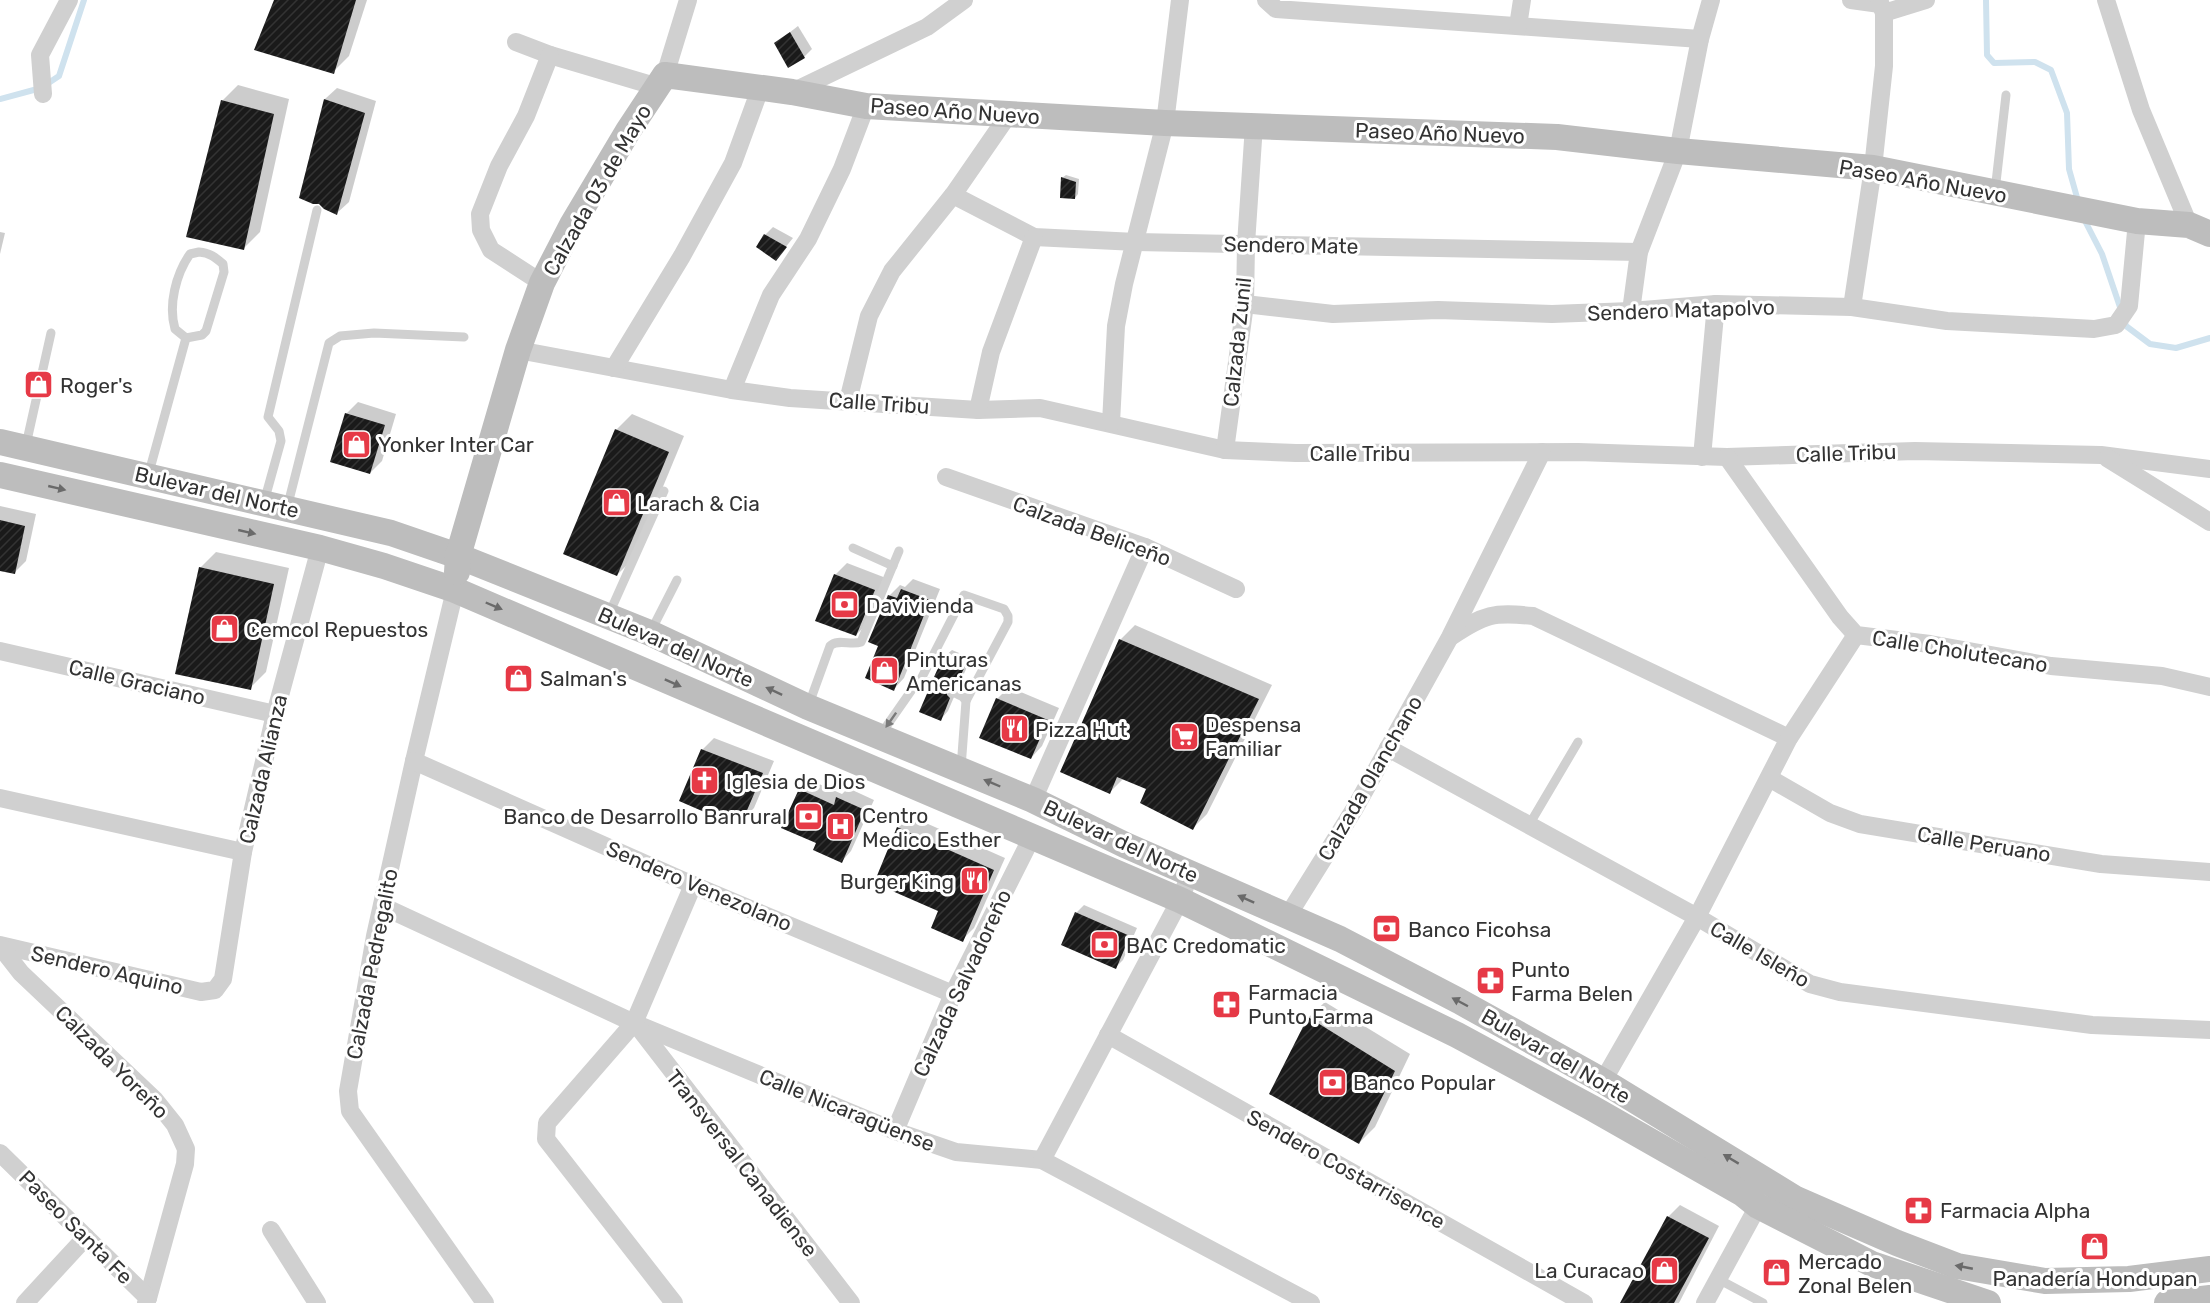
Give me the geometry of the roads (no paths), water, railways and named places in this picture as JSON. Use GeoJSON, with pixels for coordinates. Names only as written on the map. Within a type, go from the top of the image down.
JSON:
{"type":"FeatureCollection","features":[{"type":"Feature","properties":{"kind":"main road","name":"Paseo Año Nuevo"},"geometry":{"type":"LineString","coordinates":[[661,81],[792,92],[866,106],[1165,123],[1557,137],[1678,151],[1873,168],[2137,221],[2200,229]]}},
{"type":"Feature","properties":{"kind":"main road","name":"Calzada 03 de Mayo"},"geometry":{"type":"LineString","coordinates":[[455,590],[458,556],[518,350],[542,284],[583,206],[661,81]]}},
{"type":"Feature","properties":{"kind":"main road","name":"Bulevar del Norte"},"geometry":{"type":"LineString","coordinates":[[0,442],[276,505],[391,534],[458,556],[650,633],[808,707],[1033,800],[1190,874],[1350,944],[1603,1081],[1806,1203],[1897,1243],[1957,1266],[2046,1281],[2129,1280],[2210,1269]]}},
{"type":"Feature","properties":{"kind":"main road","name":"Bulevar del Norte"},"geometry":{"type":"LineString","coordinates":[[0,475],[320,548],[384,566],[455,590],[1180,900],[1457,1035],[1743,1194],[1758,1206],[1872,1264],[1987,1303]]}},
{"type":"Feature","properties":{"kind":"main road"},"geometry":{"type":"LineString","coordinates":[[2166,1303],[2210,1298]]}},
{"type":"Feature","properties":{"kind":"street"},"geometry":{"type":"LineString","coordinates":[[42,87],[40,56],[69,0]]}},
{"type":"Feature","properties":{"kind":"street","name":"Calzada 03 de Mayo"},"geometry":{"type":"LineString","coordinates":[[661,81],[688,0]]}},
{"type":"Feature","properties":{"kind":"street"},"geometry":{"type":"LineString","coordinates":[[792,92],[927,27],[964,0]]}},
{"type":"Feature","properties":{"kind":"street"},"geometry":{"type":"LineString","coordinates":[[1111,423],[1116,326],[1124,284],[1165,123],[1180,0]]}},
{"type":"Feature","properties":{"kind":"street"},"geometry":{"type":"LineString","coordinates":[[1266,0],[1276,9],[1700,39]]}},
{"type":"Feature","properties":{"kind":"street"},"geometry":{"type":"LineString","coordinates":[[1518,26],[1522,0]]}},
{"type":"Feature","properties":{"kind":"street"},"geometry":{"type":"LineString","coordinates":[[1632,311],[1639,252],[1678,151],[1700,39],[1711,0]]}},
{"type":"Feature","properties":{"kind":"street"},"geometry":{"type":"LineString","coordinates":[[1851,0],[1881,6],[1926,0]]}},
{"type":"Feature","properties":{"kind":"street"},"geometry":{"type":"LineString","coordinates":[[2106,0],[2141,110],[2200,229]]}},
{"type":"Feature","properties":{"kind":"street"},"geometry":{"type":"LineString","coordinates":[[1852,307],[1873,168],[1884,66],[1881,6]]}},
{"type":"Feature","properties":{"kind":"street","name":"Paseo Año Nuevo"},"geometry":{"type":"LineString","coordinates":[[516,42],[550,56],[661,81]]}},
{"type":"Feature","properties":{"kind":"street"},"geometry":{"type":"LineString","coordinates":[[542,284],[491,250],[481,230],[480,214],[499,166],[526,116],[550,56]]}},
{"type":"Feature","properties":{"kind":"street"},"geometry":{"type":"LineString","coordinates":[[614,368],[682,256],[733,163],[760,89]]}},
{"type":"Feature","properties":{"kind":"street"},"geometry":{"type":"LineString","coordinates":[[732,390],[771,296],[808,239],[842,168],[866,106]]}},
{"type":"Feature","properties":{"kind":"street"},"geometry":{"type":"LineString","coordinates":[[848,401],[869,316],[892,271],[953,195],[1009,114]]}},
{"type":"Feature","properties":{"kind":"street","name":"Calzada Zunil"},"geometry":{"type":"LineString","coordinates":[[1225,450],[1245,304],[1246,244],[1254,125]]}},
{"type":"Feature","properties":{"kind":"street","name":"Sendero Mate"},"geometry":{"type":"LineString","coordinates":[[953,195],[1034,237],[1136,242],[1639,252]]}},
{"type":"Feature","properties":{"kind":"street","name":"Sendero Matapolvo"},"geometry":{"type":"LineString","coordinates":[[1245,304],[1333,314],[1438,310],[1552,314],[1632,311],[1716,304],[1852,307],[1947,321],[2094,329],[2116,325],[2129,306],[2137,221]]}},
{"type":"Feature","properties":{"kind":"street"},"geometry":{"type":"LineString","coordinates":[[978,410],[991,352],[1034,237]]}},
{"type":"Feature","properties":{"kind":"street"},"geometry":{"type":"LineString","coordinates":[[1702,457],[1716,304]]}},
{"type":"Feature","properties":{"kind":"street","name":"Calle Tribu"},"geometry":{"type":"LineString","coordinates":[[518,350],[732,390],[790,398],[978,410],[1040,408],[1225,450],[1296,453],[1542,452],[1702,457],[1915,451],[2102,455],[2210,469]]}},
{"type":"Feature","properties":{"kind":"street","name":"Calzada Olanchano"},"geometry":{"type":"LineString","coordinates":[[1287,917],[1354,808],[1450,637],[1542,452]]}},
{"type":"Feature","properties":{"kind":"street"},"geometry":{"type":"LineString","coordinates":[[2102,455],[2210,522]]}},
{"type":"Feature","properties":{"kind":"street","name":"Calle Cholutecano"},"geometry":{"type":"LineString","coordinates":[[1727,457],[1840,617],[1856,635],[1930,644],[2051,666],[2162,676],[2210,687]]}},
{"type":"Feature","properties":{"kind":"street","name":"Calzada Beliceño"},"geometry":{"type":"LineString","coordinates":[[946,477],[1145,547],[1236,589]]}},
{"type":"Feature","properties":{"kind":"street"},"geometry":{"type":"LineString","coordinates":[[1033,800],[1145,547]]}},
{"type":"Feature","properties":{"kind":"street","name":"Calzada Alianza"},"geometry":{"type":"LineString","coordinates":[[215,990],[223,979],[243,852],[274,714],[320,548]]}},
{"type":"Feature","properties":{"kind":"street","name":"Calzada Pedregalito"},"geometry":{"type":"LineString","coordinates":[[455,590],[375,936],[348,1091],[350,1111],[485,1303]]}},
{"type":"Feature","properties":{"kind":"street"},"geometry":{"type":"LineString","coordinates":[[1450,637],[1474,621],[1501,613],[1533,616],[1789,738]]}},
{"type":"Feature","properties":{"kind":"street"},"geometry":{"type":"LineString","coordinates":[[1603,1081],[1697,917],[1789,738],[1856,635]]}},
{"type":"Feature","properties":{"kind":"street","name":"Calle Graciano"},"geometry":{"type":"LineString","coordinates":[[0,651],[274,714]]}},
{"type":"Feature","properties":{"kind":"street","name":"Calle Isleño"},"geometry":{"type":"LineString","coordinates":[[1388,748],[1697,917],[1810,984],[1840,992],[2092,1025],[2210,1030]]}},
{"type":"Feature","properties":{"kind":"street","name":"Sendero Venezolano"},"geometry":{"type":"LineString","coordinates":[[414,761],[693,885],[952,994]]}},
{"type":"Feature","properties":{"kind":"street","name":"Calle Peruano"},"geometry":{"type":"LineString","coordinates":[[1768,778],[1830,813],[1860,824],[2102,864],[2210,872]]}},
{"type":"Feature","properties":{"kind":"street"},"geometry":{"type":"LineString","coordinates":[[0,798],[243,852]]}},
{"type":"Feature","properties":{"kind":"street","name":"Calzada Salvadoreño"},"geometry":{"type":"LineString","coordinates":[[895,1131],[952,994],[1032,837]]}},
{"type":"Feature","properties":{"kind":"street"},"geometry":{"type":"LineString","coordinates":[[1042,1160],[1180,900],[1190,874]]}},
{"type":"Feature","properties":{"kind":"street"},"geometry":{"type":"LineString","coordinates":[[674,1303],[546,1139],[547,1123],[634,1023],[693,885]]}},
{"type":"Feature","properties":{"kind":"street","name":"Calle Nicaragüense"},"geometry":{"type":"LineString","coordinates":[[382,906],[634,1023],[895,1131],[956,1152],[1042,1160],[1311,1303]]}},
{"type":"Feature","properties":{"kind":"street","name":"Sendero Aquino"},"geometry":{"type":"LineString","coordinates":[[0,946],[201,992],[215,990]]}},
{"type":"Feature","properties":{"kind":"street","name":"Calzada Yoreño"},"geometry":{"type":"LineString","coordinates":[[0,946],[21,973],[155,1100],[175,1125],[186,1149],[185,1164],[147,1300]]}},
{"type":"Feature","properties":{"kind":"street","name":"Transversal Canadiense"},"geometry":{"type":"LineString","coordinates":[[634,1023],[851,1303]]}},
{"type":"Feature","properties":{"kind":"street","name":"Sendero Costarrisence"},"geometry":{"type":"LineString","coordinates":[[1108,1035],[1584,1303]]}},
{"type":"Feature","properties":{"kind":"street","name":"Paseo Santa Fe"},"geometry":{"type":"LineString","coordinates":[[0,1153],[147,1300]]}},
{"type":"Feature","properties":{"kind":"street"},"geometry":{"type":"LineString","coordinates":[[1705,1303],[1758,1206],[1767,1181]]}},
{"type":"Feature","properties":{"kind":"street"},"geometry":{"type":"LineString","coordinates":[[271,1230],[317,1303]]}},
{"type":"Feature","properties":{"kind":"street"},"geometry":{"type":"LineString","coordinates":[[25,1303],[86,1237]]}},
{"type":"Feature","properties":{"kind":"lane"},"geometry":{"type":"LineString","coordinates":[[1995,193],[2006,95]]}},
{"type":"Feature","properties":{"kind":"lane"},"geometry":{"type":"LineString","coordinates":[[276,505],[281,441],[279,431],[268,417],[317,210]]}},
{"type":"Feature","properties":{"kind":"lane"},"geometry":{"type":"LineString","coordinates":[[209,253],[223,264],[224,272],[217,298],[206,331],[202,335],[186,338],[175,329],[172,319],[175,293],[183,264],[190,254],[209,253]]}},
{"type":"Feature","properties":{"kind":"lane"},"geometry":{"type":"LineString","coordinates":[[26,447],[51,333]]}},
{"type":"Feature","properties":{"kind":"lane"},"geometry":{"type":"LineString","coordinates":[[276,505],[329,343],[340,336],[374,333],[464,337]]}},
{"type":"Feature","properties":{"kind":"lane"},"geometry":{"type":"LineString","coordinates":[[148,476],[186,338]]}},
{"type":"Feature","properties":{"kind":"lane"},"geometry":{"type":"LineString","coordinates":[[608,616],[664,491]]}},
{"type":"Feature","properties":{"kind":"lane"},"geometry":{"type":"LineString","coordinates":[[853,548],[893,566]]}},
{"type":"Feature","properties":{"kind":"lane"},"geometry":{"type":"LineString","coordinates":[[808,707],[830,646],[836,642],[855,644],[861,642],[899,551]]}},
{"type":"Feature","properties":{"kind":"lane"},"geometry":{"type":"LineString","coordinates":[[650,633],[677,580]]}},
{"type":"Feature","properties":{"kind":"lane"},"geometry":{"type":"LineString","coordinates":[[879,737],[920,681],[964,595],[1004,609],[1007,612],[1008,622],[966,701],[961,770]]}},
{"type":"Feature","properties":{"kind":"lane"},"geometry":{"type":"LineString","coordinates":[[920,681],[932,683]]}},
{"type":"Feature","properties":{"kind":"lane"},"geometry":{"type":"LineString","coordinates":[[953,692],[966,701]]}},
{"type":"Feature","properties":{"kind":"lane"},"geometry":{"type":"LineString","coordinates":[[1529,825],[1578,742]]}},
{"type":"Feature","properties":{"kind":"lane"},"geometry":{"type":"LineString","coordinates":[[1718,1279],[1763,1303]]}},
{"type":"Feature","properties":{"kind":"waterway"},"geometry":{"type":"LineString","coordinates":[[0,99],[41,88],[59,76],[84,0]]}},
{"type":"Feature","properties":{"kind":"waterway"},"geometry":{"type":"LineString","coordinates":[[1986,0],[1987,55],[1994,63],[2035,62],[2051,70],[2067,113],[2069,169],[2078,201]]}},
{"type":"Feature","properties":{"kind":"waterway"},"geometry":{"type":"LineString","coordinates":[[2083,217],[2102,254],[2121,310]]}},
{"type":"Feature","properties":{"kind":"waterway"},"geometry":{"type":"LineString","coordinates":[[2124,319],[2126,326],[2150,344],[2176,348],[2210,338]]}},
{"type":"Feature","properties":{"kind":"place","name":"Roger's"},"geometry":{"type":"Point","coordinates":[39,385]}},
{"type":"Feature","properties":{"kind":"place","name":"Yonker Inter Car"},"geometry":{"type":"Point","coordinates":[357,444]}},
{"type":"Feature","properties":{"kind":"place","name":"Larach & Cia"},"geometry":{"type":"Point","coordinates":[616,503]}},
{"type":"Feature","properties":{"kind":"place","name":"Davivienda"},"geometry":{"type":"Point","coordinates":[845,605]}},
{"type":"Feature","properties":{"kind":"place","name":"Cemcol Repuestos"},"geometry":{"type":"Point","coordinates":[225,629]}},
{"type":"Feature","properties":{"kind":"place","name":"Pinturas Americanas"},"geometry":{"type":"Point","coordinates":[885,671]}},
{"type":"Feature","properties":{"kind":"place","name":"Salman's"},"geometry":{"type":"Point","coordinates":[519,678]}},
{"type":"Feature","properties":{"kind":"place","name":"Pizza Hut"},"geometry":{"type":"Point","coordinates":[1014,729]}},
{"type":"Feature","properties":{"kind":"place","name":"Despensa Familiar"},"geometry":{"type":"Point","coordinates":[1184,736]}},
{"type":"Feature","properties":{"kind":"place","name":"Iglesia de Dios"},"geometry":{"type":"Point","coordinates":[705,781]}},
{"type":"Feature","properties":{"kind":"place","name":"Banco de Desarrollo Banrural"},"geometry":{"type":"Point","coordinates":[808,816]}},
{"type":"Feature","properties":{"kind":"place","name":"Centro Medico Esther"},"geometry":{"type":"Point","coordinates":[841,827]}},
{"type":"Feature","properties":{"kind":"place","name":"Burger King"},"geometry":{"type":"Point","coordinates":[975,881]}},
{"type":"Feature","properties":{"kind":"place","name":"Banco Ficohsa"},"geometry":{"type":"Point","coordinates":[1387,929]}},
{"type":"Feature","properties":{"kind":"place","name":"BAC Credomatic"},"geometry":{"type":"Point","coordinates":[1105,945]}},
{"type":"Feature","properties":{"kind":"place","name":"Punto Farma Belen"},"geometry":{"type":"Point","coordinates":[1490,981]}},
{"type":"Feature","properties":{"kind":"place","name":"Farmacia Punto Farma"},"geometry":{"type":"Point","coordinates":[1227,1004]}},
{"type":"Feature","properties":{"kind":"place","name":"Banco Popular"},"geometry":{"type":"Point","coordinates":[1332,1082]}},
{"type":"Feature","properties":{"kind":"place","name":"Farmacia Alpha"},"geometry":{"type":"Point","coordinates":[1919,1210]}},
{"type":"Feature","properties":{"kind":"place","name":"Panadería Hondupan"},"geometry":{"type":"Point","coordinates":[2095,1247]}},
{"type":"Feature","properties":{"kind":"place","name":"La Curacao"},"geometry":{"type":"Point","coordinates":[1665,1270]}},
{"type":"Feature","properties":{"kind":"place","name":"Mercado Zonal Belen"},"geometry":{"type":"Point","coordinates":[1777,1273]}}]}
